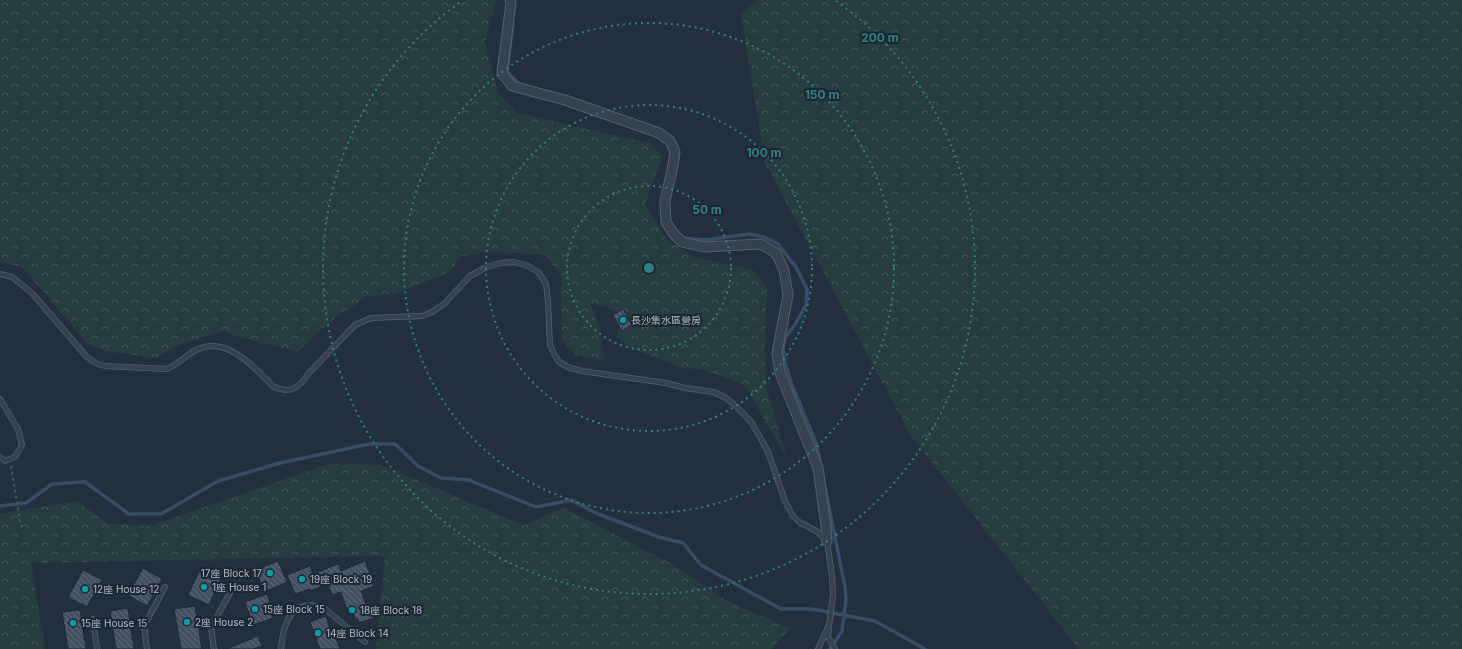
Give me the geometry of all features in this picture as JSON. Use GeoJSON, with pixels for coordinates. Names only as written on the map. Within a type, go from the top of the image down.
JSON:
{"type":"FeatureCollection","features":[{"type":"Feature","properties":{"kind":"street"},"geometry":{"type":"LineString","coordinates":[[510,0],[511,3],[502,73],[512,86],[565,100],[659,133],[670,141],[676,152],[664,201],[666,222],[673,233],[682,242],[704,247],[761,244],[776,253],[784,270],[788,295],[778,353],[780,373],[818,468],[827,541]]}},
{"type":"Feature","properties":{"kind":"lane"},"geometry":{"type":"LineString","coordinates":[[0,274],[12,277],[32,293],[86,356],[95,363],[105,366],[167,369],[177,365],[197,349],[206,346],[223,348],[235,353],[274,387],[281,390],[292,390],[302,383],[308,374],[355,325],[371,318],[422,316],[432,312],[444,304],[470,276],[485,268],[500,263],[515,262],[528,266],[538,272],[546,284],[550,345],[559,362],[570,368],[582,371],[666,383],[685,388],[714,392],[726,398],[751,422],[768,452],[785,501],[793,516],[799,522],[816,531],[827,541],[832,575],[832,595],[828,637],[835,649]]}},
{"type":"Feature","properties":{"kind":"lane"},"geometry":{"type":"LineString","coordinates":[[0,399],[18,429],[22,445],[15,457],[5,461],[0,457]]}},
{"type":"Feature","properties":{"kind":"lane"},"geometry":{"type":"LineString","coordinates":[[147,649],[144,626],[165,587]]}},
{"type":"Feature","properties":{"kind":"lane"},"geometry":{"type":"LineString","coordinates":[[214,649],[211,627],[230,593]]}},
{"type":"Feature","properties":{"kind":"lane"},"geometry":{"type":"LineString","coordinates":[[281,649],[284,629],[291,614],[298,608],[307,605],[316,605],[324,608],[365,642]]}},
{"type":"Feature","properties":{"kind":"lane"},"geometry":{"type":"LineString","coordinates":[[92,619],[97,649]]}},
{"type":"Feature","properties":{"kind":"lane"},"geometry":{"type":"LineString","coordinates":[[818,649],[829,622]]}},
{"type":"Feature","properties":{"kind":"path"},"geometry":{"type":"LineString","coordinates":[[10,459],[20,527]]}},
{"type":"Feature","properties":{"kind":"green space"},"geometry":{"type":"Polygon","coordinates":[[[0,0],[496,0],[485,42],[498,92],[517,113],[649,143],[663,156],[645,204],[667,240],[694,257],[753,270],[767,287],[765,351],[766,387],[786,456],[746,386],[705,370],[678,367],[629,347],[616,336],[623,317],[612,309],[590,303],[600,328],[604,360],[575,355],[562,340],[561,276],[546,255],[494,252],[462,256],[449,272],[395,294],[366,297],[335,318],[313,336],[298,352],[236,336],[223,331],[179,345],[156,358],[105,351],[89,345],[22,267],[0,262],[0,0]]]}},
{"type":"Feature","properties":{"kind":"green space"},"geometry":{"type":"Polygon","coordinates":[[[757,0],[1462,0],[1462,649],[1078,649],[911,436],[765,163],[741,14],[757,0]]]}},
{"type":"Feature","properties":{"kind":"green space"},"geometry":{"type":"Polygon","coordinates":[[[328,464],[381,465],[524,525],[564,508],[674,565],[726,600],[791,629],[772,649],[376,649],[385,556],[31,563],[45,649],[0,649],[0,514],[76,501],[107,523],[150,526],[328,464]]]}},
{"type":"Feature","properties":{"kind":"building","name":"長沙集水區營房"},"geometry":{"type":"Polygon","coordinates":[[[623,309],[632,325],[622,331],[613,315],[623,309]]]}},
{"type":"Feature","properties":{"kind":"building","name":"17座 Block 17"},"geometry":{"type":"Polygon","coordinates":[[[278,561],[287,582],[264,592],[256,570],[278,561]]]}},
{"type":"Feature","properties":{"kind":"building"},"geometry":{"type":"Polygon","coordinates":[[[365,561],[374,586],[361,591],[367,607],[371,606],[374,618],[359,623],[357,618],[355,619],[353,611],[348,613],[341,592],[332,595],[328,584],[310,591],[310,589],[295,594],[287,575],[310,566],[313,574],[338,564],[341,571],[365,561]]]}},
{"type":"Feature","properties":{"kind":"building"},"geometry":{"type":"Polygon","coordinates":[[[143,568],[162,579],[147,606],[128,595],[143,568]]]}},
{"type":"Feature","properties":{"kind":"building","name":"1座 House 1"},"geometry":{"type":"Polygon","coordinates":[[[200,569],[221,579],[209,605],[188,595],[200,569]]]}},
{"type":"Feature","properties":{"kind":"building","name":"12座 House 12"},"geometry":{"type":"Polygon","coordinates":[[[83,570],[102,580],[87,607],[68,597],[83,570]]]}},
{"type":"Feature","properties":{"kind":"building","name":"15座 Block 15"},"geometry":{"type":"Polygon","coordinates":[[[267,594],[270,602],[268,603],[273,618],[253,625],[245,602],[267,594]]]}},
{"type":"Feature","properties":{"kind":"building","name":"2座 House 2"},"geometry":{"type":"Polygon","coordinates":[[[195,606],[202,649],[181,649],[174,609],[195,606]]]}},
{"type":"Feature","properties":{"kind":"building"},"geometry":{"type":"Polygon","coordinates":[[[128,608],[134,649],[116,649],[110,611],[128,608]]]}},
{"type":"Feature","properties":{"kind":"building","name":"15座 House 15"},"geometry":{"type":"Polygon","coordinates":[[[80,610],[86,649],[68,649],[62,612],[80,610]]]}},
{"type":"Feature","properties":{"kind":"building","name":"14座 Block 14"},"geometry":{"type":"Polygon","coordinates":[[[326,616],[331,632],[333,631],[340,649],[320,649],[310,622],[326,616]]]}},
{"type":"Feature","properties":{"kind":"building"},"geometry":{"type":"Polygon","coordinates":[[[258,636],[262,646],[253,649],[227,649],[258,636]]]}},
{"type":"Feature","properties":{"kind":"waterway"},"geometry":{"type":"LineString","coordinates":[[513,23],[507,72],[519,84],[523,85]]}},
{"type":"Feature","properties":{"kind":"waterway"},"geometry":{"type":"LineString","coordinates":[[676,171],[678,157]]}},
{"type":"Feature","properties":{"kind":"waterway"},"geometry":{"type":"LineString","coordinates":[[680,235],[684,238],[707,240],[749,234],[764,237],[778,244],[796,267],[807,289],[806,305],[796,323],[785,338],[783,348],[785,363],[792,385],[816,443],[821,465]]}},
{"type":"Feature","properties":{"kind":"waterway"},"geometry":{"type":"LineString","coordinates":[[0,506],[26,503],[52,484],[85,482],[129,514],[161,514],[218,481],[280,463],[369,444],[395,444],[418,466],[441,478],[469,480],[536,507],[571,500],[598,514],[659,537],[683,543],[701,565],[781,609],[812,609],[875,621],[925,649]]}},
{"type":"Feature","properties":{"kind":"waterway"},"geometry":{"type":"LineString","coordinates":[[824,482],[845,587],[846,600],[842,631],[830,649]]}},
{"type":"Feature","properties":{"kind":"place","name":"長沙集水區營房"},"geometry":{"type":"Point","coordinates":[623,320]}},
{"type":"Feature","properties":{"kind":"place","name":"17座 Block 17"},"geometry":{"type":"Point","coordinates":[270,573]}},
{"type":"Feature","properties":{"kind":"place","name":"19座 Block 19"},"geometry":{"type":"Point","coordinates":[302,579]}},
{"type":"Feature","properties":{"kind":"place","name":"1座 House 1"},"geometry":{"type":"Point","coordinates":[204,587]}},
{"type":"Feature","properties":{"kind":"place","name":"12座 House 12"},"geometry":{"type":"Point","coordinates":[85,589]}},
{"type":"Feature","properties":{"kind":"place","name":"15座 Block 15"},"geometry":{"type":"Point","coordinates":[255,609]}},
{"type":"Feature","properties":{"kind":"place","name":"18座 Block 18"},"geometry":{"type":"Point","coordinates":[352,610]}},
{"type":"Feature","properties":{"kind":"place","name":"2座 House 2"},"geometry":{"type":"Point","coordinates":[187,622]}},
{"type":"Feature","properties":{"kind":"place","name":"15座 House 15"},"geometry":{"type":"Point","coordinates":[73,623]}},
{"type":"Feature","properties":{"kind":"place","name":"14座 Block 14"},"geometry":{"type":"Point","coordinates":[318,633]}}]}
